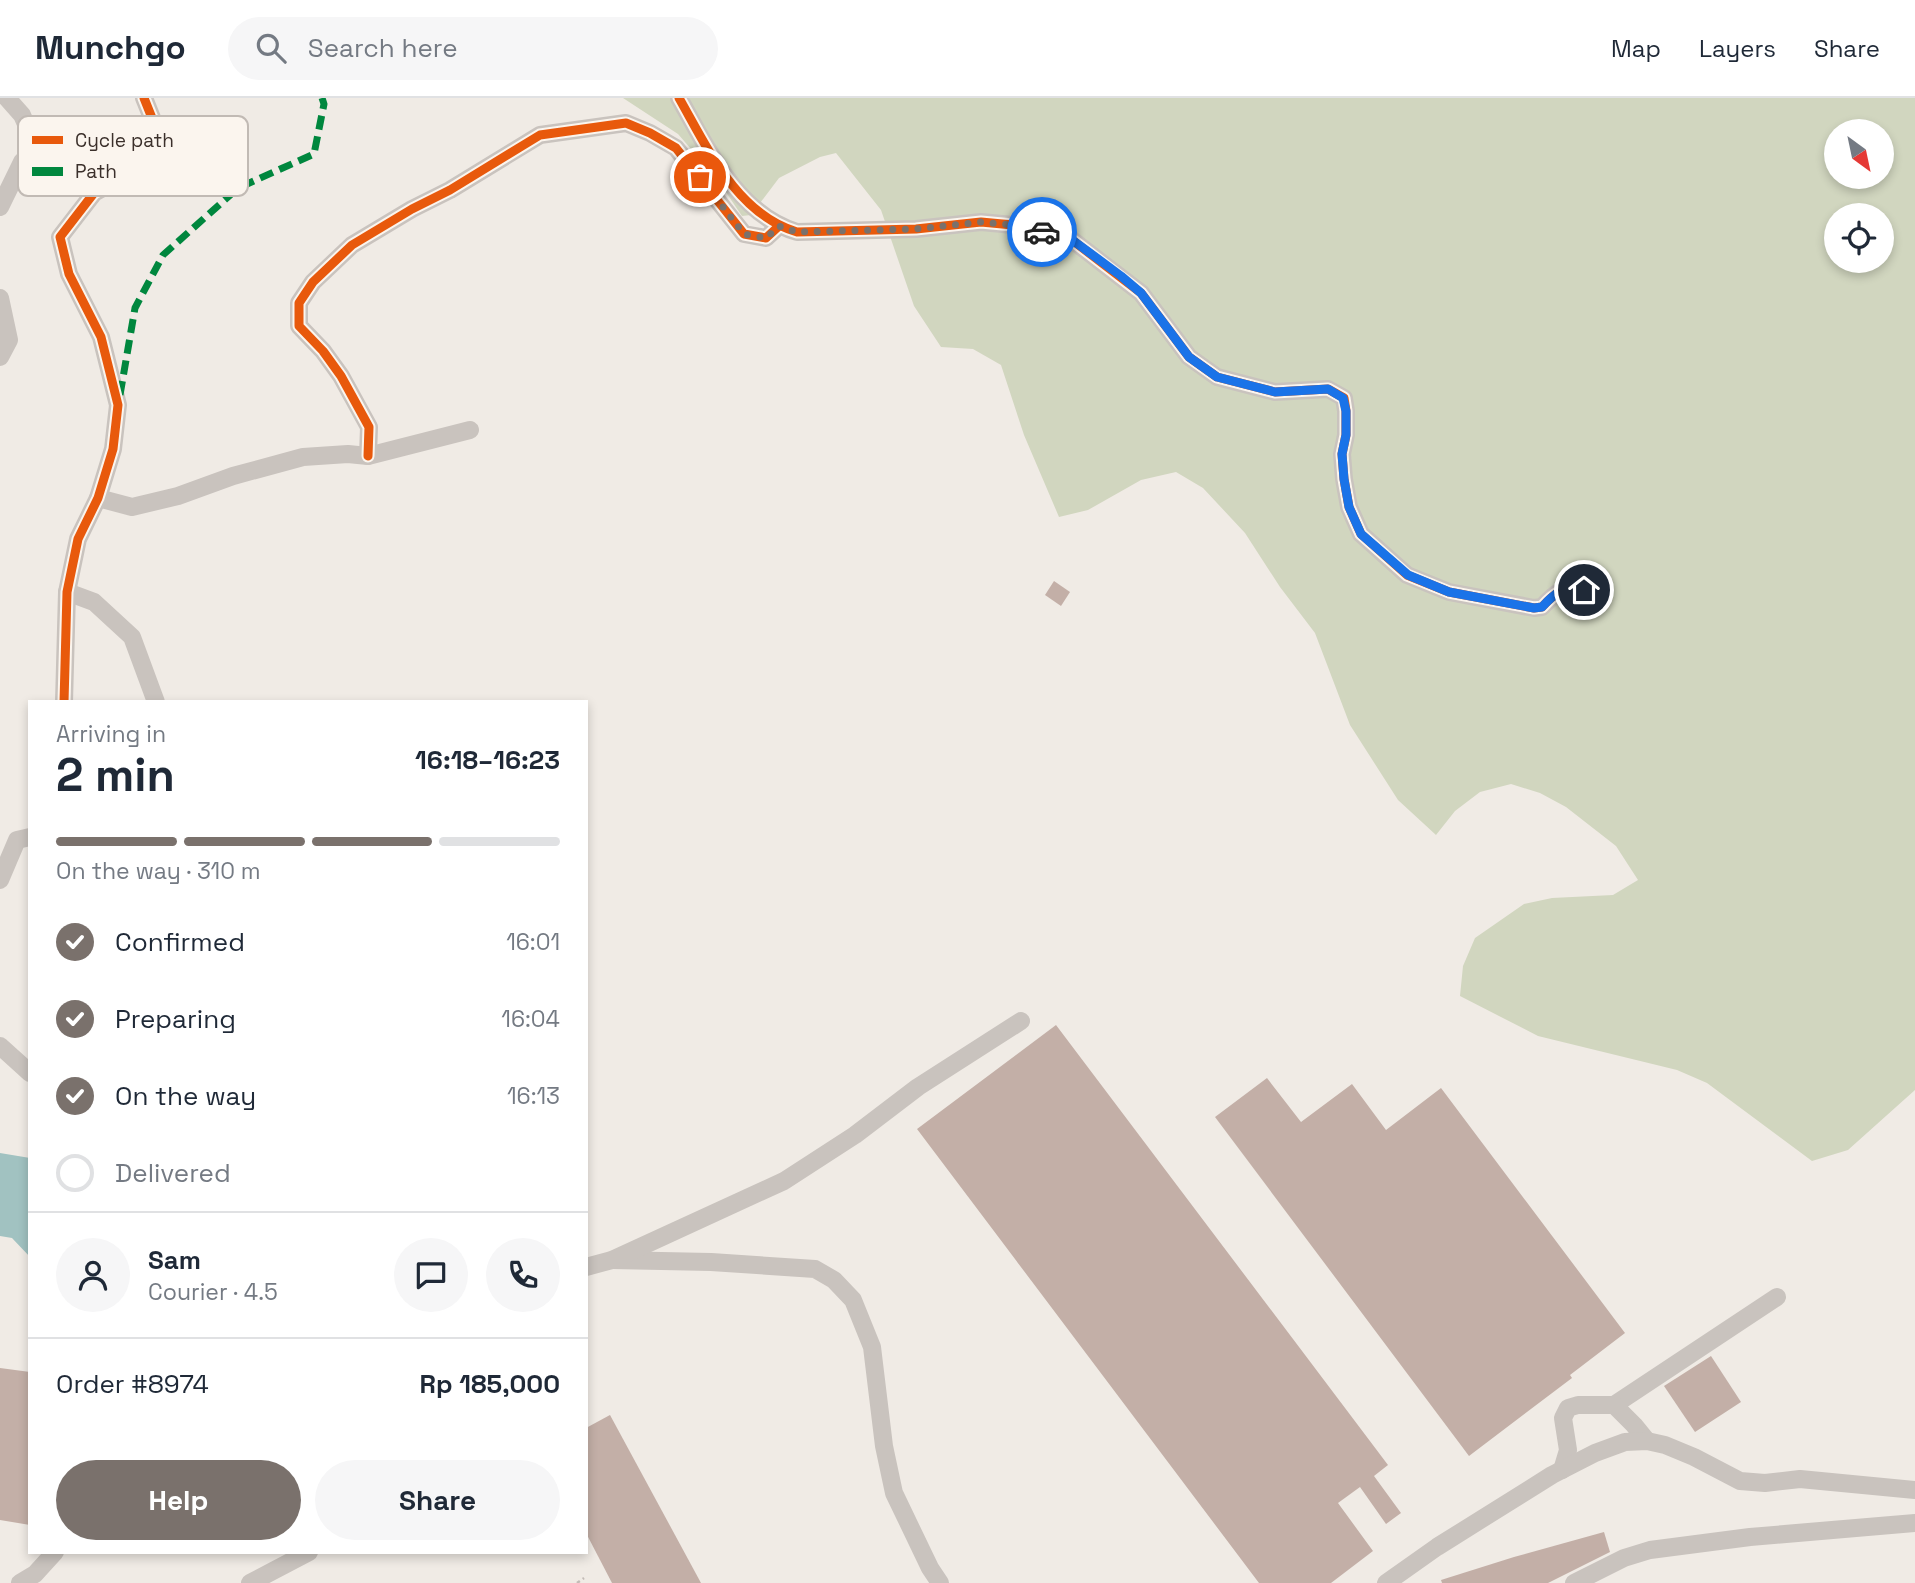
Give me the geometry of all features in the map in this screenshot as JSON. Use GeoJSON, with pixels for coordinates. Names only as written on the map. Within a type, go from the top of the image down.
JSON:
{"type":"FeatureCollection","features":[{"type":"Feature","properties":{"kind":"street"},"geometry":{"type":"LineString","coordinates":[[7,98],[22,116]]}},
{"type":"Feature","properties":{"kind":"street"},"geometry":{"type":"LineString","coordinates":[[144,98],[151,116]]}},
{"type":"Feature","properties":{"kind":"street"},"geometry":{"type":"LineString","coordinates":[[680,98],[726,179],[779,226],[797,232],[916,229],[981,222],[1013,225],[1067,236],[1141,293],[1189,357],[1217,377],[1275,392],[1328,389],[1343,398],[1346,435],[1342,454],[1349,507],[1361,534],[1408,575],[1449,592],[1534,608],[1542,607],[1553,596],[1567,588],[1584,590]]}},
{"type":"Feature","properties":{"kind":"street"},"geometry":{"type":"LineString","coordinates":[[368,456],[369,427],[323,351],[299,326],[299,303],[313,282],[352,245],[540,135],[625,123],[676,148],[744,234],[766,238],[779,226]]}},
{"type":"Feature","properties":{"kind":"street"},"geometry":{"type":"LineString","coordinates":[[0,207],[18,170]]}},
{"type":"Feature","properties":{"kind":"street"},"geometry":{"type":"LineString","coordinates":[[64,700],[67,592],[78,539],[98,498],[113,449],[118,405],[101,337],[69,274],[60,237],[91,196]]}},
{"type":"Feature","properties":{"kind":"street"},"geometry":{"type":"LineString","coordinates":[[0,298],[9,340],[0,357]]}},
{"type":"Feature","properties":{"kind":"street"},"geometry":{"type":"LineString","coordinates":[[98,498],[132,507],[178,496],[233,476],[303,457],[348,454],[368,456],[470,430]]}},
{"type":"Feature","properties":{"kind":"street"},"geometry":{"type":"LineString","coordinates":[[67,592],[94,602],[132,637],[155,700]]}},
{"type":"Feature","properties":{"kind":"street"},"geometry":{"type":"LineString","coordinates":[[0,880],[17,840],[28,837]]}},
{"type":"Feature","properties":{"kind":"street"},"geometry":{"type":"LineString","coordinates":[[588,1266],[611,1260],[784,1181],[855,1135],[918,1087],[1021,1021]]}},
{"type":"Feature","properties":{"kind":"street"},"geometry":{"type":"LineString","coordinates":[[0,1046],[28,1071]]}},
{"type":"Feature","properties":{"kind":"street"},"geometry":{"type":"LineString","coordinates":[[611,1260],[711,1262],[815,1269],[834,1280],[853,1300],[872,1347],[884,1446],[894,1493],[940,1583]]}},
{"type":"Feature","properties":{"kind":"street"},"geometry":{"type":"LineString","coordinates":[[1562,1470],[1568,1450],[1563,1418],[1568,1408],[1578,1405],[1614,1405],[1777,1297]]}},
{"type":"Feature","properties":{"kind":"street"},"geometry":{"type":"LineString","coordinates":[[1614,1405],[1647,1441]]}},
{"type":"Feature","properties":{"kind":"street"},"geometry":{"type":"LineString","coordinates":[[1386,1583],[1437,1547],[1562,1470],[1595,1453],[1625,1442],[1647,1441],[1665,1445],[1740,1481],[1765,1483],[1800,1479],[1915,1490]]}},
{"type":"Feature","properties":{"kind":"street"},"geometry":{"type":"LineString","coordinates":[[1574,1583],[1624,1558],[1650,1550],[1750,1537],[1915,1522]]}},
{"type":"Feature","properties":{"kind":"street"},"geometry":{"type":"LineString","coordinates":[[20,1583],[34,1574],[53,1554]]}},
{"type":"Feature","properties":{"kind":"street"},"geometry":{"type":"LineString","coordinates":[[250,1583],[305,1554]]}},
{"type":"Feature","properties":{"kind":"path"},"geometry":{"type":"LineString","coordinates":[[578,1583],[584,1578]]}},
{"type":"Feature","properties":{"kind":"green space"},"geometry":{"type":"Polygon","coordinates":[[[623,98],[1915,98],[1915,1090],[1848,1150],[1812,1161],[1707,1083],[1677,1070],[1538,1036],[1460,996],[1463,966],[1475,938],[1524,904],[1552,898],[1613,895],[1638,880],[1616,846],[1566,807],[1540,793],[1511,784],[1480,792],[1455,811],[1436,835],[1398,800],[1350,725],[1315,633],[1280,587],[1245,533],[1203,488],[1176,472],[1141,480],[1088,510],[1059,517],[1024,435],[1001,365],[973,349],[941,347],[914,306],[881,210],[836,153],[820,157],[779,178],[751,215],[742,216],[717,179],[678,134],[623,98]]]}},
{"type":"Feature","properties":{"kind":"water"},"geometry":{"type":"Polygon","coordinates":[[[0,1153],[28,1158],[28,1255],[12,1238],[0,1236],[0,1153]]]}},
{"type":"Feature","properties":{"kind":"building"},"geometry":{"type":"Polygon","coordinates":[[[1054,581],[1070,592],[1061,606],[1045,595],[1054,581]]]}},
{"type":"Feature","properties":{"kind":"building"},"geometry":{"type":"Polygon","coordinates":[[[1056,1025],[1388,1465],[1374,1476],[1401,1513],[1386,1524],[1360,1487],[1338,1503],[1373,1551],[1331,1583],[1259,1583],[917,1129],[1056,1025]]]}},
{"type":"Feature","properties":{"kind":"building"},"geometry":{"type":"Polygon","coordinates":[[[1267,1078],[1301,1122],[1352,1084],[1386,1130],[1441,1088],[1625,1333],[1570,1375],[1572,1378],[1469,1456],[1215,1117],[1267,1078]]]}},
{"type":"Feature","properties":{"kind":"building"},"geometry":{"type":"Polygon","coordinates":[[[1711,1356],[1741,1402],[1695,1432],[1664,1386],[1711,1356]]]}},
{"type":"Feature","properties":{"kind":"building"},"geometry":{"type":"Polygon","coordinates":[[[0,1368],[28,1372],[28,1525],[0,1520],[0,1368]]]}},
{"type":"Feature","properties":{"kind":"building"},"geometry":{"type":"Polygon","coordinates":[[[610,1415],[701,1583],[612,1583],[588,1537],[588,1427],[610,1415]]]}},
{"type":"Feature","properties":{"kind":"building"},"geometry":{"type":"Polygon","coordinates":[[[1604,1532],[1610,1552],[1548,1583],[1442,1583],[1441,1580],[1514,1557],[1604,1532]]]}},
{"type":"Feature","properties":{"kind":"marked path"},"geometry":{"type":"LineString","coordinates":[[248,184],[314,154],[324,104],[322,98]]}},
{"type":"Feature","properties":{"kind":"marked path"},"geometry":{"type":"LineString","coordinates":[[120,395],[135,308],[163,255],[229,196]]}},
{"type":"Feature","properties":{"kind":"cycle path"},"geometry":{"type":"LineString","coordinates":[[144,98],[151,116]]}},
{"type":"Feature","properties":{"kind":"cycle path"},"geometry":{"type":"LineString","coordinates":[[679,98],[726,177],[757,211],[776,223],[797,232],[916,229],[981,222],[1013,225],[1067,236],[1141,293],[1189,357],[1217,377],[1275,392],[1328,389],[1344,398],[1346,435],[1342,454],[1349,507],[1361,534],[1407,575],[1449,592],[1534,608],[1542,607],[1566,589],[1584,590]]}},
{"type":"Feature","properties":{"kind":"cycle path"},"geometry":{"type":"LineString","coordinates":[[368,456],[369,427],[341,376],[323,351],[299,326],[299,303],[313,282],[352,245],[540,135],[626,123],[676,148],[744,234],[766,238],[779,226]]}},
{"type":"Feature","properties":{"kind":"cycle path"},"geometry":{"type":"LineString","coordinates":[[64,700],[67,592],[78,539],[98,498],[113,449],[118,405],[101,337],[69,274],[60,237],[92,196]]}},
{"type":"Feature","properties":{"kind":"way so far"},"geometry":{"type":"LineString","coordinates":[[700,177],[744,234],[766,238],[779,226],[797,232],[916,229],[981,222],[1013,225],[1042,232]]}},
{"type":"Feature","properties":{"kind":"route"},"geometry":{"type":"LineString","coordinates":[[1042,232],[1067,236],[1121,276],[1141,293],[1189,357],[1217,377],[1275,392],[1328,389],[1343,398],[1346,435],[1342,454],[1349,507],[1361,534],[1408,575],[1449,592],[1534,608],[1542,607],[1553,596],[1567,588],[1584,590]]}}]}
